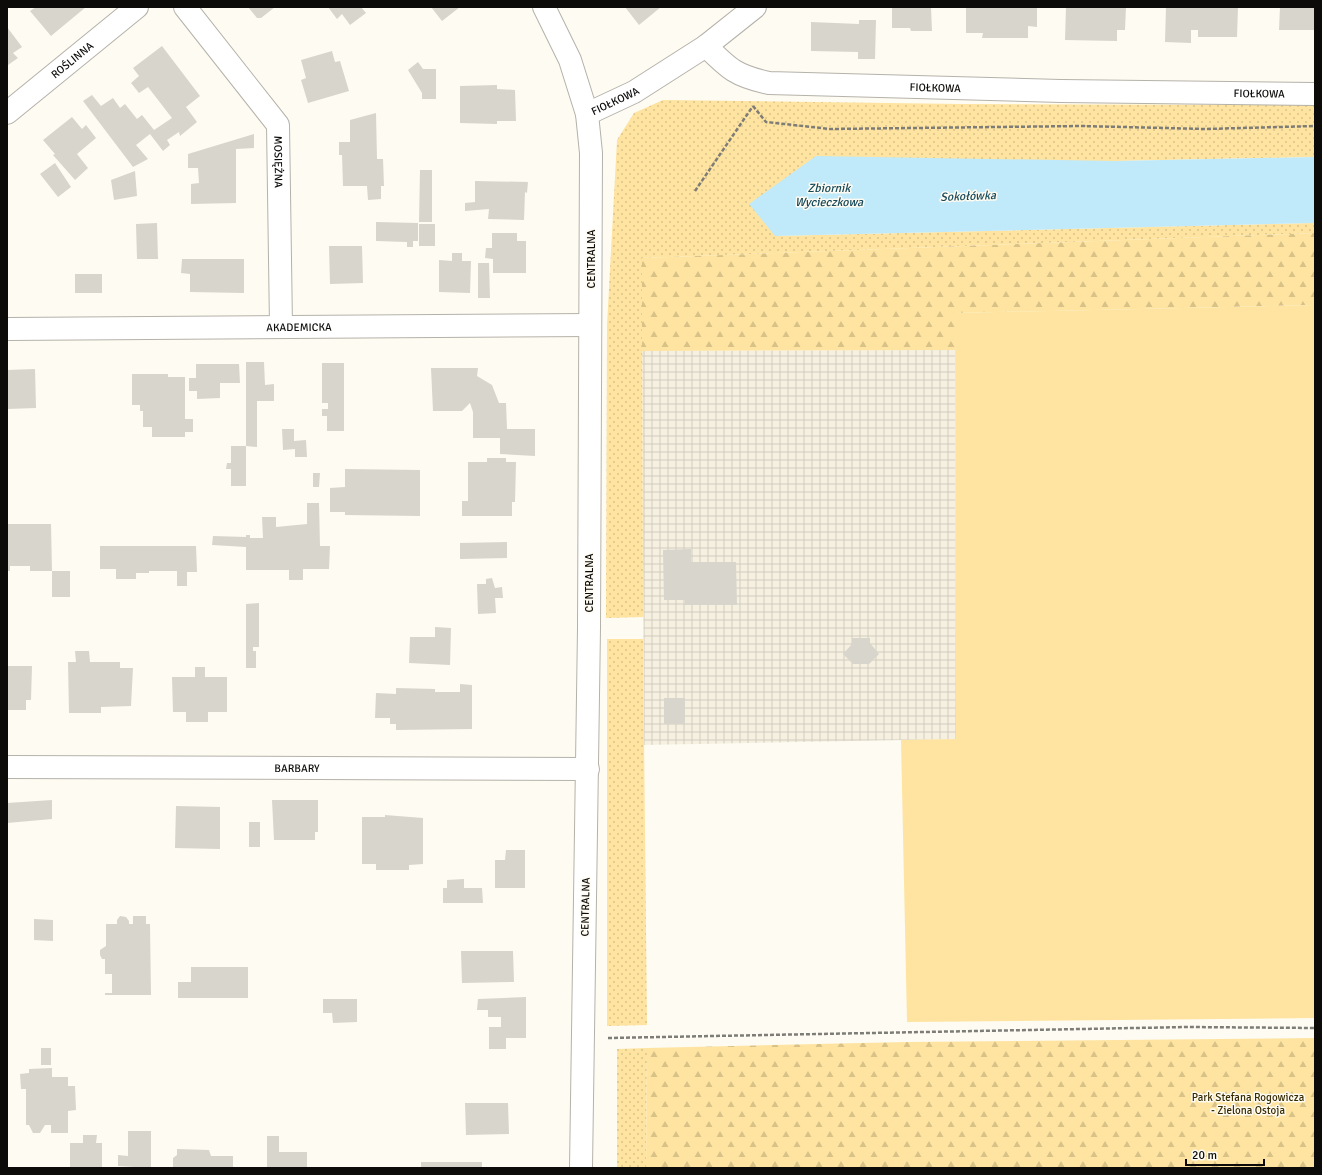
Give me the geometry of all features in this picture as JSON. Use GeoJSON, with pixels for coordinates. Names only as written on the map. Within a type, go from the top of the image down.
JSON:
{"type":"FeatureCollection","features":[{"type":"Feature","properties":{"kind":"street","name":"ROŚLINNA"},"geometry":{"type":"LineString","coordinates":[[7,113],[137,7]]}},
{"type":"Feature","properties":{"kind":"street","name":"MOSIĘŻNA"},"geometry":{"type":"LineString","coordinates":[[185,7],[278,125],[281,326]]}},
{"type":"Feature","properties":{"kind":"street","name":"CENTRALNA"},"geometry":{"type":"LineString","coordinates":[[544,7],[570,60],[587,114],[590,153],[588,769],[581,1168]]}},
{"type":"Feature","properties":{"kind":"street"},"geometry":{"type":"LineString","coordinates":[[706,46],[756,7]]}},
{"type":"Feature","properties":{"kind":"street","name":"FIOŁKOWA"},"geometry":{"type":"LineString","coordinates":[[587,114],[634,92],[706,46],[734,71],[747,79],[769,83],[1061,92],[1315,94]]}},
{"type":"Feature","properties":{"kind":"street","name":"AKADEMICKA"},"geometry":{"type":"LineString","coordinates":[[7,329],[590,325]]}},
{"type":"Feature","properties":{"kind":"street","name":"BARBARY"},"geometry":{"type":"LineString","coordinates":[[7,767],[588,769]]}},
{"type":"Feature","properties":{"kind":"path"},"geometry":{"type":"LineString","coordinates":[[695,191],[769,83]]}},
{"type":"Feature","properties":{"kind":"path"},"geometry":{"type":"LineString","coordinates":[[753,106],[766,122],[830,129],[1082,126],[1206,129],[1315,126]]}},
{"type":"Feature","properties":{"kind":"path"},"geometry":{"type":"LineString","coordinates":[[583,1038],[1187,1027],[1315,1028]]}},
{"type":"Feature","properties":{"kind":"shaded area"},"geometry":{"type":"Polygon","coordinates":[[[955,350],[956,739],[644,745],[642,351],[955,350]]]}},
{"type":"Feature","properties":{"kind":"green space"},"geometry":{"type":"Polygon","coordinates":[[[663,100],[961,104],[1315,105],[1315,157],[1115,161],[775,236],[1315,223],[1315,233],[642,258],[643,617],[606,618],[607,325],[617,140],[634,113],[663,100]]]}},
{"type":"Feature","properties":{"kind":"green space"},"geometry":{"type":"Polygon","coordinates":[[[1315,233],[1315,305],[955,313],[955,350],[642,351],[642,258],[1315,233]]]}},
{"type":"Feature","properties":{"kind":"green space"},"geometry":{"type":"Polygon","coordinates":[[[1315,305],[1315,1018],[907,1022],[901,740],[956,739],[955,313],[1315,305]]]}},
{"type":"Feature","properties":{"kind":"green space"},"geometry":{"type":"Polygon","coordinates":[[[607,639],[643,639],[647,1025],[607,1026],[607,639]]]}},
{"type":"Feature","properties":{"kind":"green space","name":"Park Stefana Rogowicza - Zielona Ostoja"},"geometry":{"type":"Polygon","coordinates":[[[1315,1038],[1315,1168],[646,1168],[647,1048],[906,1042],[1315,1038]]]}},
{"type":"Feature","properties":{"kind":"green space"},"geometry":{"type":"Polygon","coordinates":[[[647,1048],[646,1168],[617,1168],[617,1049],[647,1048]]]}},
{"type":"Feature","properties":{"kind":"water","name":"Zbiornik Wycieczkowa"},"geometry":{"type":"Polygon","coordinates":[[[816,156],[1115,161],[1315,157],[1315,223],[775,236],[749,204],[816,156]]]}},
{"type":"Feature","properties":{"kind":"building"},"geometry":{"type":"Polygon","coordinates":[[[36,7],[86,7],[51,36],[30,11],[36,7]]]}},
{"type":"Feature","properties":{"kind":"building"},"geometry":{"type":"Polygon","coordinates":[[[248,7],[275,7],[261,18],[257,18],[248,7]]]}},
{"type":"Feature","properties":{"kind":"building"},"geometry":{"type":"Polygon","coordinates":[[[328,7],[361,7],[366,13],[350,25],[342,14],[337,19],[328,7]]]}},
{"type":"Feature","properties":{"kind":"building"},"geometry":{"type":"Polygon","coordinates":[[[431,7],[460,7],[442,21],[431,7]]]}},
{"type":"Feature","properties":{"kind":"building"},"geometry":{"type":"Polygon","coordinates":[[[625,7],[661,7],[639,25],[625,7]]]}},
{"type":"Feature","properties":{"kind":"building"},"geometry":{"type":"Polygon","coordinates":[[[892,7],[931,7],[932,31],[911,31],[910,28],[892,28],[892,7]]]}},
{"type":"Feature","properties":{"kind":"building"},"geometry":{"type":"Polygon","coordinates":[[[966,7],[1037,7],[1037,27],[1028,26],[1028,38],[982,38],[983,33],[966,33],[966,7]]]}},
{"type":"Feature","properties":{"kind":"building"},"geometry":{"type":"Polygon","coordinates":[[[1066,7],[1126,7],[1125,30],[1117,30],[1117,41],[1065,40],[1066,7]]]}},
{"type":"Feature","properties":{"kind":"building"},"geometry":{"type":"Polygon","coordinates":[[[1166,7],[1238,7],[1237,37],[1198,37],[1198,30],[1191,30],[1191,43],[1165,42],[1166,7]]]}},
{"type":"Feature","properties":{"kind":"building"},"geometry":{"type":"Polygon","coordinates":[[[1280,7],[1315,7],[1315,30],[1279,30],[1280,7]]]}},
{"type":"Feature","properties":{"kind":"building"},"geometry":{"type":"Polygon","coordinates":[[[859,20],[876,20],[875,59],[858,59],[858,52],[811,51],[811,22],[859,24],[859,20]]]}},
{"type":"Feature","properties":{"kind":"building"},"geometry":{"type":"Polygon","coordinates":[[[7,27],[22,47],[13,53],[18,58],[8,65],[7,27]]]}},
{"type":"Feature","properties":{"kind":"building"},"geometry":{"type":"Polygon","coordinates":[[[162,46],[200,96],[186,107],[197,122],[180,136],[179,132],[167,140],[170,145],[163,151],[150,134],[136,145],[148,159],[133,167],[83,101],[92,95],[101,106],[113,98],[120,108],[125,104],[137,119],[142,115],[154,130],[172,118],[148,87],[139,93],[131,83],[139,76],[133,68],[162,46]]]}},
{"type":"Feature","properties":{"kind":"building"},"geometry":{"type":"Polygon","coordinates":[[[332,51],[335,62],[340,61],[349,91],[308,103],[301,80],[306,78],[301,60],[332,51]]]}},
{"type":"Feature","properties":{"kind":"building"},"geometry":{"type":"Polygon","coordinates":[[[418,62],[423,69],[436,69],[436,99],[422,99],[422,93],[408,70],[418,62]]]}},
{"type":"Feature","properties":{"kind":"building"},"geometry":{"type":"Polygon","coordinates":[[[497,85],[497,89],[515,90],[516,121],[497,121],[497,124],[460,123],[460,86],[497,85]]]}},
{"type":"Feature","properties":{"kind":"building"},"geometry":{"type":"Polygon","coordinates":[[[376,113],[377,159],[383,159],[384,186],[381,186],[381,199],[368,200],[367,186],[343,186],[342,155],[339,155],[339,142],[350,142],[350,120],[376,113]]]}},
{"type":"Feature","properties":{"kind":"building"},"geometry":{"type":"Polygon","coordinates":[[[72,117],[82,129],[86,125],[96,138],[77,154],[88,168],[75,180],[53,155],[55,154],[43,140],[72,117]]]}},
{"type":"Feature","properties":{"kind":"building"},"geometry":{"type":"Polygon","coordinates":[[[254,134],[254,148],[236,149],[236,203],[191,204],[191,184],[199,183],[198,168],[188,168],[188,154],[254,134]]]}},
{"type":"Feature","properties":{"kind":"building"},"geometry":{"type":"Polygon","coordinates":[[[55,163],[71,187],[58,197],[40,174],[55,163]]]}},
{"type":"Feature","properties":{"kind":"building"},"geometry":{"type":"Polygon","coordinates":[[[420,170],[432,170],[432,222],[419,222],[420,170]]]}},
{"type":"Feature","properties":{"kind":"building"},"geometry":{"type":"Polygon","coordinates":[[[135,171],[137,196],[114,200],[111,180],[135,171]]]}},
{"type":"Feature","properties":{"kind":"building"},"geometry":{"type":"Polygon","coordinates":[[[475,181],[528,182],[527,193],[525,192],[524,220],[488,219],[489,209],[465,211],[465,203],[475,202],[475,181]]]}},
{"type":"Feature","properties":{"kind":"building"},"geometry":{"type":"Polygon","coordinates":[[[376,222],[418,223],[418,241],[413,241],[413,247],[407,247],[407,242],[376,241],[376,222]]]}},
{"type":"Feature","properties":{"kind":"building"},"geometry":{"type":"Polygon","coordinates":[[[157,223],[158,259],[137,259],[136,224],[157,223]]]}},
{"type":"Feature","properties":{"kind":"building"},"geometry":{"type":"Polygon","coordinates":[[[419,224],[435,224],[435,246],[419,246],[419,224]]]}},
{"type":"Feature","properties":{"kind":"building"},"geometry":{"type":"Polygon","coordinates":[[[492,233],[517,233],[517,241],[526,241],[526,273],[493,273],[493,259],[485,258],[486,248],[492,248],[492,233]]]}},
{"type":"Feature","properties":{"kind":"building"},"geometry":{"type":"Polygon","coordinates":[[[329,246],[362,246],[363,283],[330,284],[329,246]]]}},
{"type":"Feature","properties":{"kind":"building"},"geometry":{"type":"Polygon","coordinates":[[[452,253],[462,253],[462,261],[471,261],[470,293],[439,292],[439,260],[452,261],[452,253]]]}},
{"type":"Feature","properties":{"kind":"building"},"geometry":{"type":"Polygon","coordinates":[[[182,259],[244,259],[244,293],[190,292],[190,274],[181,273],[182,259]]]}},
{"type":"Feature","properties":{"kind":"building"},"geometry":{"type":"Polygon","coordinates":[[[478,263],[489,263],[490,298],[478,298],[478,263]]]}},
{"type":"Feature","properties":{"kind":"building"},"geometry":{"type":"Polygon","coordinates":[[[75,274],[102,274],[102,293],[75,293],[75,274]]]}},
{"type":"Feature","properties":{"kind":"building"},"geometry":{"type":"Polygon","coordinates":[[[246,362],[264,362],[265,385],[274,384],[274,401],[257,401],[257,447],[246,446],[246,362]]]}},
{"type":"Feature","properties":{"kind":"building"},"geometry":{"type":"Polygon","coordinates":[[[322,363],[344,363],[344,431],[327,431],[327,416],[322,416],[322,409],[328,409],[328,403],[322,403],[322,363]]]}},
{"type":"Feature","properties":{"kind":"building"},"geometry":{"type":"Polygon","coordinates":[[[196,364],[239,364],[240,383],[220,383],[220,398],[197,399],[197,391],[189,391],[189,378],[196,378],[196,364]]]}},
{"type":"Feature","properties":{"kind":"building"},"geometry":{"type":"Polygon","coordinates":[[[431,368],[478,368],[477,376],[492,385],[499,403],[506,403],[507,429],[535,429],[535,456],[500,454],[500,438],[473,438],[473,412],[470,403],[462,411],[433,411],[431,368]]]}},
{"type":"Feature","properties":{"kind":"building"},"geometry":{"type":"Polygon","coordinates":[[[35,369],[36,408],[7,409],[7,370],[35,369]]]}},
{"type":"Feature","properties":{"kind":"building"},"geometry":{"type":"Polygon","coordinates":[[[132,374],[168,374],[168,377],[185,377],[185,419],[193,419],[193,432],[185,432],[185,437],[152,437],[152,427],[143,427],[143,411],[140,411],[140,405],[132,405],[132,374]]]}},
{"type":"Feature","properties":{"kind":"building"},"geometry":{"type":"Polygon","coordinates":[[[282,429],[294,429],[294,441],[306,440],[307,457],[295,457],[295,449],[283,450],[282,429]]]}},
{"type":"Feature","properties":{"kind":"building"},"geometry":{"type":"Polygon","coordinates":[[[231,446],[246,446],[246,486],[231,486],[231,469],[226,469],[227,463],[231,463],[231,446]]]}},
{"type":"Feature","properties":{"kind":"building"},"geometry":{"type":"Polygon","coordinates":[[[487,458],[506,458],[506,462],[516,462],[515,502],[512,502],[512,516],[462,516],[462,501],[468,501],[468,462],[487,462],[487,458]]]}},
{"type":"Feature","properties":{"kind":"building"},"geometry":{"type":"Polygon","coordinates":[[[345,469],[420,470],[420,516],[345,515],[345,512],[330,512],[330,488],[345,487],[345,469]]]}},
{"type":"Feature","properties":{"kind":"building"},"geometry":{"type":"Polygon","coordinates":[[[313,473],[320,473],[319,487],[313,487],[313,473]]]}},
{"type":"Feature","properties":{"kind":"building"},"geometry":{"type":"Polygon","coordinates":[[[307,503],[319,503],[320,546],[330,546],[329,569],[303,569],[303,580],[289,580],[289,570],[246,570],[246,547],[212,545],[213,536],[246,537],[246,535],[250,535],[250,538],[263,538],[262,517],[276,517],[276,527],[307,524],[307,503]]]}},
{"type":"Feature","properties":{"kind":"building"},"geometry":{"type":"Polygon","coordinates":[[[7,524],[51,524],[52,571],[30,571],[30,566],[10,566],[10,571],[7,571],[7,524]]]}},
{"type":"Feature","properties":{"kind":"building"},"geometry":{"type":"Polygon","coordinates":[[[507,542],[507,558],[460,559],[460,543],[507,542]]]}},
{"type":"Feature","properties":{"kind":"building"},"geometry":{"type":"Polygon","coordinates":[[[100,546],[196,546],[197,572],[187,572],[187,586],[177,586],[177,571],[149,571],[149,573],[136,573],[136,579],[116,579],[116,569],[100,569],[100,546]]]}},
{"type":"Feature","properties":{"kind":"building"},"geometry":{"type":"Polygon","coordinates":[[[691,549],[691,562],[736,562],[737,605],[685,605],[685,600],[664,600],[663,550],[691,549]]]}},
{"type":"Feature","properties":{"kind":"building"},"geometry":{"type":"Polygon","coordinates":[[[52,571],[70,571],[70,597],[52,597],[52,571]]]}},
{"type":"Feature","properties":{"kind":"building"},"geometry":{"type":"Polygon","coordinates":[[[492,578],[495,588],[502,587],[503,598],[495,598],[496,613],[478,614],[477,584],[486,584],[486,579],[492,578]]]}},
{"type":"Feature","properties":{"kind":"building"},"geometry":{"type":"Polygon","coordinates":[[[259,603],[259,647],[253,647],[253,651],[256,651],[256,668],[246,668],[246,604],[259,603]]]}},
{"type":"Feature","properties":{"kind":"building"},"geometry":{"type":"Polygon","coordinates":[[[435,627],[451,628],[450,665],[409,663],[410,637],[435,637],[435,627]]]}},
{"type":"Feature","properties":{"kind":"building"},"geometry":{"type":"Polygon","coordinates":[[[852,638],[870,638],[870,643],[879,654],[869,664],[853,664],[843,654],[852,644],[852,638]]]}},
{"type":"Feature","properties":{"kind":"building"},"geometry":{"type":"Polygon","coordinates":[[[75,651],[89,651],[90,662],[120,662],[120,668],[133,668],[131,706],[101,707],[101,713],[69,713],[68,662],[76,662],[75,651]]]}},
{"type":"Feature","properties":{"kind":"building"},"geometry":{"type":"Polygon","coordinates":[[[7,666],[32,666],[31,700],[26,700],[26,710],[7,710],[7,666]]]}},
{"type":"Feature","properties":{"kind":"building"},"geometry":{"type":"Polygon","coordinates":[[[195,667],[205,667],[205,677],[227,677],[227,712],[208,712],[208,722],[186,722],[186,712],[173,712],[172,677],[195,677],[195,667]]]}},
{"type":"Feature","properties":{"kind":"building"},"geometry":{"type":"Polygon","coordinates":[[[460,684],[472,685],[472,729],[396,730],[396,724],[390,724],[390,718],[375,718],[376,693],[396,694],[396,688],[435,689],[435,692],[460,692],[460,684]]]}},
{"type":"Feature","properties":{"kind":"building"},"geometry":{"type":"Polygon","coordinates":[[[664,698],[685,698],[685,724],[664,724],[664,698]]]}},
{"type":"Feature","properties":{"kind":"building"},"geometry":{"type":"Polygon","coordinates":[[[52,800],[52,819],[7,823],[7,803],[52,800]]]}},
{"type":"Feature","properties":{"kind":"building"},"geometry":{"type":"Polygon","coordinates":[[[272,800],[318,800],[318,832],[315,832],[315,840],[274,840],[272,800]]]}},
{"type":"Feature","properties":{"kind":"building"},"geometry":{"type":"Polygon","coordinates":[[[176,806],[220,807],[220,849],[175,848],[176,806]]]}},
{"type":"Feature","properties":{"kind":"building"},"geometry":{"type":"Polygon","coordinates":[[[385,815],[423,818],[423,864],[409,865],[409,870],[376,870],[376,864],[362,864],[362,817],[385,817],[385,815]]]}},
{"type":"Feature","properties":{"kind":"building"},"geometry":{"type":"Polygon","coordinates":[[[249,822],[260,822],[260,847],[249,847],[249,822]]]}},
{"type":"Feature","properties":{"kind":"building"},"geometry":{"type":"Polygon","coordinates":[[[506,850],[525,850],[525,888],[495,888],[495,860],[505,860],[506,850]]]}},
{"type":"Feature","properties":{"kind":"building"},"geometry":{"type":"Polygon","coordinates":[[[464,879],[464,888],[482,888],[483,903],[443,903],[443,888],[447,888],[447,880],[464,879]]]}},
{"type":"Feature","properties":{"kind":"building"},"geometry":{"type":"Polygon","coordinates":[[[120,916],[126,917],[129,924],[133,924],[133,916],[146,916],[146,924],[150,924],[151,995],[105,995],[105,993],[112,993],[112,974],[105,974],[105,959],[102,959],[100,950],[106,946],[106,924],[117,924],[117,920],[120,916]]]}},
{"type":"Feature","properties":{"kind":"building"},"geometry":{"type":"Polygon","coordinates":[[[34,919],[53,920],[53,941],[34,940],[34,919]]]}},
{"type":"Feature","properties":{"kind":"building"},"geometry":{"type":"Polygon","coordinates":[[[461,951],[513,951],[514,982],[462,983],[461,951]]]}},
{"type":"Feature","properties":{"kind":"building"},"geometry":{"type":"Polygon","coordinates":[[[191,967],[248,967],[248,998],[178,998],[178,982],[191,982],[191,967]]]}},
{"type":"Feature","properties":{"kind":"building"},"geometry":{"type":"Polygon","coordinates":[[[526,997],[526,1038],[506,1038],[506,1049],[489,1049],[489,1027],[501,1027],[501,1017],[488,1017],[488,1010],[477,1010],[478,999],[526,997]]]}},
{"type":"Feature","properties":{"kind":"building"},"geometry":{"type":"Polygon","coordinates":[[[323,999],[357,999],[357,1022],[333,1023],[332,1013],[323,1013],[323,999]]]}},
{"type":"Feature","properties":{"kind":"building"},"geometry":{"type":"Polygon","coordinates":[[[41,1048],[51,1048],[51,1065],[41,1065],[41,1048]]]}},
{"type":"Feature","properties":{"kind":"building"},"geometry":{"type":"Polygon","coordinates":[[[52,1068],[52,1077],[68,1077],[68,1086],[75,1086],[76,1110],[68,1111],[68,1133],[51,1133],[51,1125],[45,1125],[40,1133],[33,1133],[29,1125],[26,1125],[26,1089],[21,1089],[20,1074],[29,1073],[29,1069],[52,1068]]]}},
{"type":"Feature","properties":{"kind":"building"},"geometry":{"type":"Polygon","coordinates":[[[465,1103],[508,1103],[509,1134],[466,1135],[465,1103]]]}},
{"type":"Feature","properties":{"kind":"building"},"geometry":{"type":"Polygon","coordinates":[[[128,1131],[151,1131],[151,1168],[118,1166],[118,1155],[128,1156],[128,1131]]]}},
{"type":"Feature","properties":{"kind":"building"},"geometry":{"type":"Polygon","coordinates":[[[83,1135],[97,1135],[96,1143],[102,1143],[102,1168],[70,1168],[70,1143],[83,1143],[83,1135]]]}},
{"type":"Feature","properties":{"kind":"building"},"geometry":{"type":"Polygon","coordinates":[[[267,1136],[279,1136],[279,1152],[307,1152],[307,1168],[267,1168],[267,1136]]]}},
{"type":"Feature","properties":{"kind":"building"},"geometry":{"type":"Polygon","coordinates":[[[177,1149],[209,1150],[211,1156],[233,1156],[233,1168],[173,1168],[173,1158],[177,1155],[177,1149]]]}},
{"type":"Feature","properties":{"kind":"building"},"geometry":{"type":"Polygon","coordinates":[[[421,1162],[482,1162],[482,1168],[421,1168],[421,1162]]]}},
{"type":"Feature","properties":{"kind":"water label","name":"Sokołówka"},"geometry":{"type":"Point","coordinates":[968,196]}}]}
